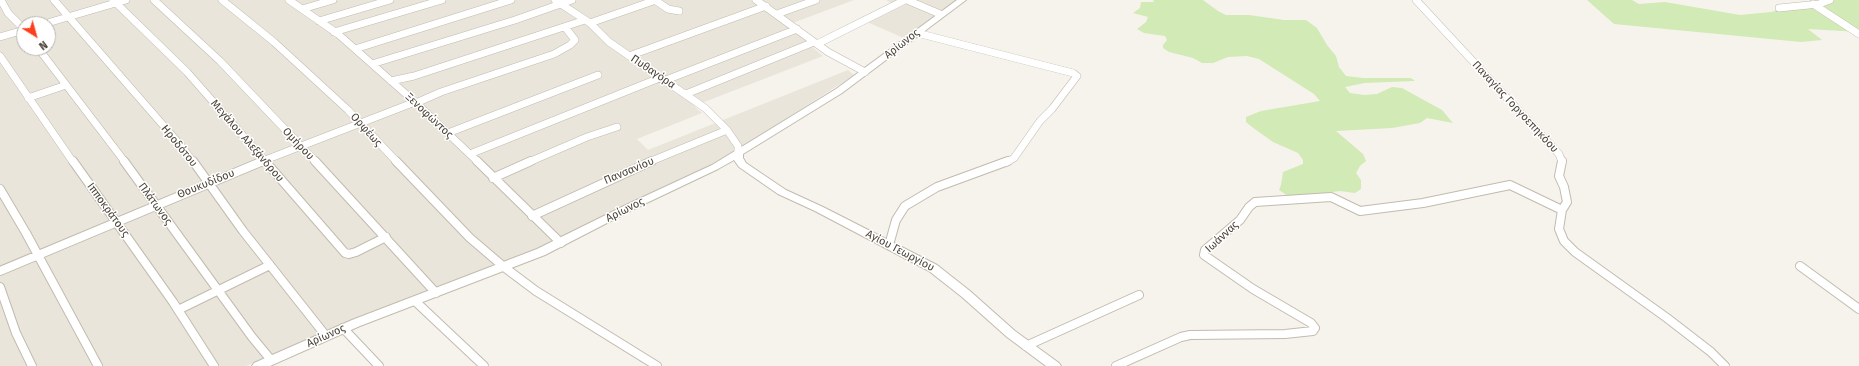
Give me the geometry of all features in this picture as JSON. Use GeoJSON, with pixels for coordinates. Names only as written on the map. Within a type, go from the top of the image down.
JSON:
{"type":"FeatureCollection","features":[{"type":"Feature","properties":{"kind":"street"},"geometry":{"type":"LineString","coordinates":[[0,0],[16,20]]}},
{"type":"Feature","properties":{"kind":"street","name":"Ηροδότου"},"geometry":{"type":"LineString","coordinates":[[54,0],[183,148],[270,265],[326,336]]}},
{"type":"Feature","properties":{"kind":"street"},"geometry":{"type":"LineString","coordinates":[[56,21],[115,1],[126,0]]}},
{"type":"Feature","properties":{"kind":"street","name":"Ομήρου"},"geometry":{"type":"LineString","coordinates":[[154,0],[220,62],[301,146],[436,293]]}},
{"type":"Feature","properties":{"kind":"street","name":"Ορφέως"},"geometry":{"type":"LineString","coordinates":[[222,0],[274,42],[348,110],[414,182],[470,238],[504,268],[536,291],[657,366]]}},
{"type":"Feature","properties":{"kind":"street","name":"Ξενοφώντος"},"geometry":{"type":"LineString","coordinates":[[289,0],[334,32],[416,103],[561,243]]}},
{"type":"Feature","properties":{"kind":"street"},"geometry":{"type":"LineString","coordinates":[[302,9],[333,0]]}},
{"type":"Feature","properties":{"kind":"street"},"geometry":{"type":"LineString","coordinates":[[319,21],[390,0]]}},
{"type":"Feature","properties":{"kind":"street"},"geometry":{"type":"LineString","coordinates":[[334,32],[442,0]]}},
{"type":"Feature","properties":{"kind":"street"},"geometry":{"type":"LineString","coordinates":[[355,50],[511,0]]}},
{"type":"Feature","properties":{"kind":"street","name":"Πυθαγόρα"},"geometry":{"type":"LineString","coordinates":[[555,0],[562,3],[587,21],[609,42],[664,78],[705,108],[727,130],[738,146],[738,153]]}},
{"type":"Feature","properties":{"kind":"street"},"geometry":{"type":"LineString","coordinates":[[372,64],[515,20],[572,0]]}},
{"type":"Feature","properties":{"kind":"street"},"geometry":{"type":"LineString","coordinates":[[391,81],[414,76],[537,34],[587,21],[656,0],[668,9],[679,11]]}},
{"type":"Feature","properties":{"kind":"street"},"geometry":{"type":"LineString","coordinates":[[756,0],[815,43],[865,72]]}},
{"type":"Feature","properties":{"kind":"street"},"geometry":{"type":"LineString","coordinates":[[777,14],[816,0]]}},
{"type":"Feature","properties":{"kind":"street"},"geometry":{"type":"LineString","coordinates":[[686,94],[815,43],[906,0],[940,14]]}},
{"type":"Feature","properties":{"kind":"street","name":"Αρίωνος"},"geometry":{"type":"LineString","coordinates":[[258,366],[343,328],[504,268],[561,243],[632,206],[715,167],[839,91],[940,14],[961,0]]}},
{"type":"Feature","properties":{"kind":"street","name":"Παναγίας Γοργοεπηκόου"},"geometry":{"type":"LineString","coordinates":[[1416,0],[1559,154],[1562,161],[1559,176],[1564,188],[1567,202],[1562,210],[1559,230],[1564,241],[1575,252],[1674,323],[1711,352],[1726,366]]}},
{"type":"Feature","properties":{"kind":"street"},"geometry":{"type":"LineString","coordinates":[[1779,8],[1813,4],[1830,0]]}},
{"type":"Feature","properties":{"kind":"street","name":"Μεγάλου Αλεξάνδρου"},"geometry":{"type":"LineString","coordinates":[[115,1],[187,72],[345,253],[349,254],[356,252],[386,237]]}},
{"type":"Feature","properties":{"kind":"street"},"geometry":{"type":"LineString","coordinates":[[1813,4],[1859,34]]}},
{"type":"Feature","properties":{"kind":"street"},"geometry":{"type":"LineString","coordinates":[[629,56],[766,6]]}},
{"type":"Feature","properties":{"kind":"street","name":"Θουκυδίδου"},"geometry":{"type":"LineString","coordinates":[[0,271],[208,183],[359,123],[416,103],[441,92],[538,60],[560,51],[575,40],[572,34],[565,27]]}},
{"type":"Feature","properties":{"kind":"street"},"geometry":{"type":"LineString","coordinates":[[470,154],[664,78],[797,29]]}},
{"type":"Feature","properties":{"kind":"street"},"geometry":{"type":"LineString","coordinates":[[0,37],[16,32]]}},
{"type":"Feature","properties":{"kind":"street"},"geometry":{"type":"LineString","coordinates":[[889,246],[896,220],[905,206],[937,187],[1006,163],[1014,158],[1040,121],[1052,109],[1077,76],[1073,73],[917,33]]}},
{"type":"Feature","properties":{"kind":"street","name":"Ιπποκράτους"},"geometry":{"type":"LineString","coordinates":[[0,56],[178,310],[214,366]]}},
{"type":"Feature","properties":{"kind":"street","name":"Πλάτωνος"},"geometry":{"type":"LineString","coordinates":[[44,56],[271,360]]}},
{"type":"Feature","properties":{"kind":"street"},"geometry":{"type":"LineString","coordinates":[[448,133],[598,75]]}},
{"type":"Feature","properties":{"kind":"street"},"geometry":{"type":"LineString","coordinates":[[28,98],[66,85]]}},
{"type":"Feature","properties":{"kind":"street"},"geometry":{"type":"LineString","coordinates":[[493,178],[597,132],[617,127]]}},
{"type":"Feature","properties":{"kind":"street","name":"Πανσανίου"},"geometry":{"type":"LineString","coordinates":[[532,216],[636,168],[727,130]]}},
{"type":"Feature","properties":{"kind":"street","name":"Αγίου Γεωργίου"},"geometry":{"type":"LineString","coordinates":[[738,153],[738,158],[742,165],[765,182],[889,246],[916,258],[938,271],[1026,346],[1055,366]]}},
{"type":"Feature","properties":{"kind":"street","name":"Ιωάννας"},"geometry":{"type":"LineString","coordinates":[[1116,366],[1180,337],[1190,335],[1285,334],[1313,331],[1314,325],[1253,289],[1203,254],[1204,250],[1240,220],[1249,207],[1256,202],[1331,197],[1360,211],[1423,203],[1510,185],[1562,210]]}},
{"type":"Feature","properties":{"kind":"street"},"geometry":{"type":"LineString","coordinates":[[0,189],[38,255],[98,366]]}},
{"type":"Feature","properties":{"kind":"street"},"geometry":{"type":"LineString","coordinates":[[178,310],[270,265]]}},
{"type":"Feature","properties":{"kind":"street"},"geometry":{"type":"LineString","coordinates":[[1800,266],[1859,309]]}},
{"type":"Feature","properties":{"kind":"street"},"geometry":{"type":"LineString","coordinates":[[0,287],[16,333],[32,366]]}},
{"type":"Feature","properties":{"kind":"street"},"geometry":{"type":"LineString","coordinates":[[1026,346],[1139,295]]}},
{"type":"Feature","properties":{"kind":"street"},"geometry":{"type":"LineString","coordinates":[[416,301],[484,366]]}},
{"type":"Feature","properties":{"kind":"street"},"geometry":{"type":"LineString","coordinates":[[343,328],[379,366]]}},
{"type":"Feature","properties":{"kind":"shaded area"},"geometry":{"type":"Polygon","coordinates":[[[0,0],[854,0],[790,24],[816,43],[811,46],[823,56],[694,106],[702,113],[637,139],[648,150],[848,70],[854,75],[729,156],[566,237],[504,264],[246,366],[0,366],[0,0]]]}},
{"type":"Feature","properties":{"kind":"shaded area"},"geometry":{"type":"Polygon","coordinates":[[[886,0],[961,0],[906,39],[867,22],[897,7],[886,0]]]}},
{"type":"Feature","properties":{"kind":"green space"},"geometry":{"type":"Polygon","coordinates":[[[1153,0],[1203,0],[1226,15],[1249,15],[1284,20],[1306,20],[1317,28],[1327,45],[1336,56],[1339,67],[1346,76],[1363,78],[1411,78],[1415,81],[1365,83],[1345,87],[1350,93],[1364,95],[1377,94],[1392,87],[1402,88],[1442,110],[1453,123],[1427,118],[1420,123],[1392,128],[1336,131],[1363,154],[1366,161],[1360,166],[1356,173],[1361,180],[1361,189],[1355,193],[1340,191],[1304,196],[1288,196],[1279,190],[1283,172],[1303,164],[1303,160],[1298,153],[1273,142],[1252,127],[1246,122],[1246,117],[1261,111],[1320,101],[1314,94],[1259,59],[1247,56],[1228,57],[1213,63],[1202,63],[1193,58],[1169,52],[1163,48],[1163,45],[1167,40],[1165,36],[1144,33],[1137,29],[1146,22],[1148,17],[1133,13],[1140,8],[1141,2],[1154,2],[1153,0]]]}},
{"type":"Feature","properties":{"kind":"green space"},"geometry":{"type":"Polygon","coordinates":[[[1587,0],[1632,0],[1639,4],[1665,2],[1740,15],[1771,12],[1810,1],[1809,0],[1859,0],[1859,32],[1808,29],[1822,40],[1801,42],[1614,24],[1587,0]]]}}]}
